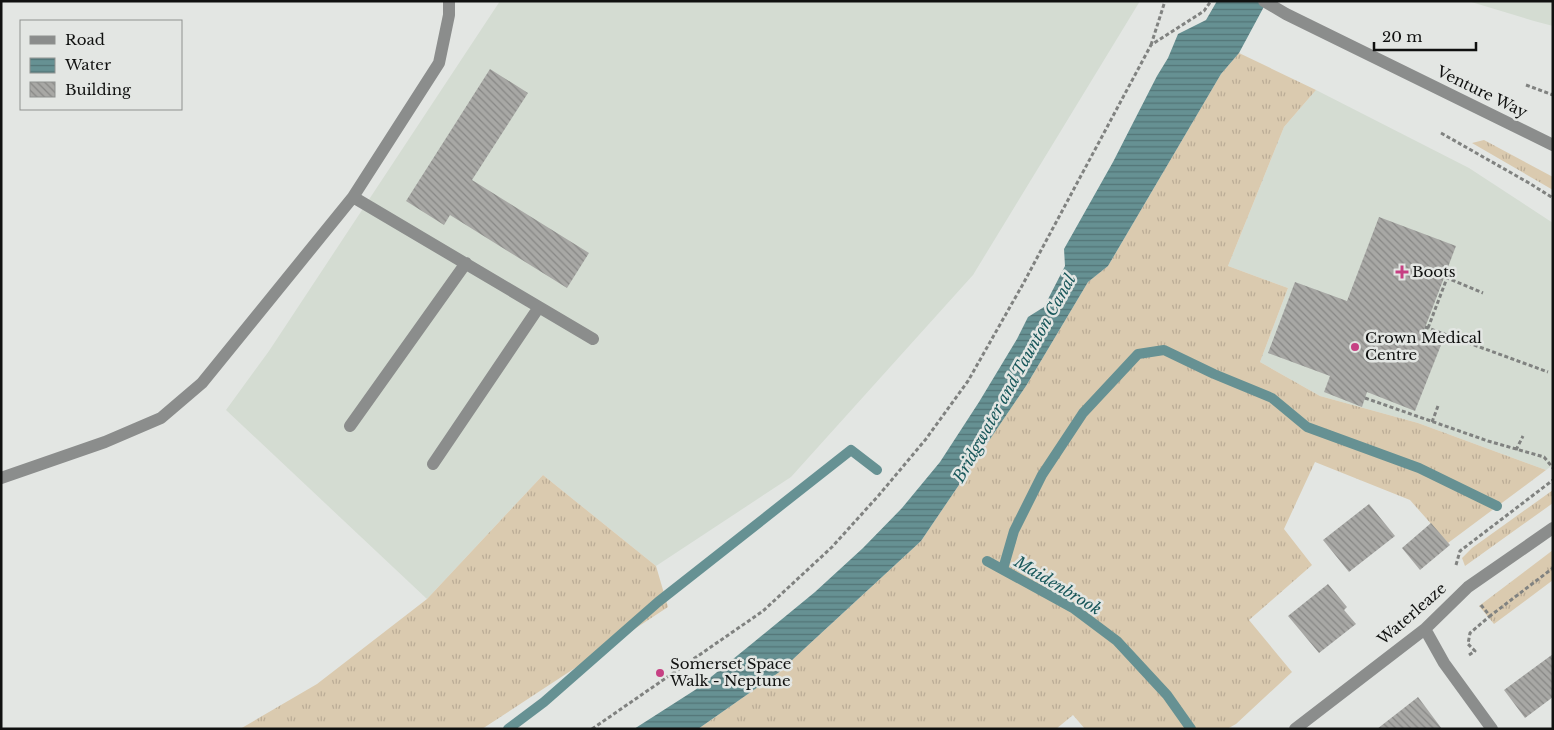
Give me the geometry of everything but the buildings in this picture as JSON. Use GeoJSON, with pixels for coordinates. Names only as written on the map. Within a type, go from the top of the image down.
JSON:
{"type":"FeatureCollection","features":[{"type":"Feature","properties":{"kind":"street"},"geometry":{"type":"LineString","coordinates":[[1,478],[104,442],[161,418],[202,383],[353,197],[439,63],[449,15],[449,1]]}},
{"type":"Feature","properties":{"kind":"street","name":"Venture Way"},"geometry":{"type":"LineString","coordinates":[[1264,1],[1286,14],[1553,145]]}},
{"type":"Feature","properties":{"kind":"street"},"geometry":{"type":"LineString","coordinates":[[353,197],[593,339]]}},
{"type":"Feature","properties":{"kind":"street"},"geometry":{"type":"LineString","coordinates":[[350,426],[466,263]]}},
{"type":"Feature","properties":{"kind":"street"},"geometry":{"type":"LineString","coordinates":[[433,464],[539,306]]}},
{"type":"Feature","properties":{"kind":"street","name":"Waterleaze"},"geometry":{"type":"LineString","coordinates":[[1295,729],[1424,629],[1468,587],[1553,528]]}},
{"type":"Feature","properties":{"kind":"street"},"geometry":{"type":"LineString","coordinates":[[1424,629],[1449,669],[1492,729]]}},
{"type":"Feature","properties":{"kind":"path"},"geometry":{"type":"LineString","coordinates":[[592,729],[763,611],[832,547],[880,495],[926,439],[968,381],[1023,284],[1150,45],[1165,1]]}},
{"type":"Feature","properties":{"kind":"path"},"geometry":{"type":"LineString","coordinates":[[1150,45],[1204,11],[1210,1]]}},
{"type":"Feature","properties":{"kind":"path"},"geometry":{"type":"LineString","coordinates":[[1526,85],[1553,95]]}},
{"type":"Feature","properties":{"kind":"path"},"geometry":{"type":"LineString","coordinates":[[1440,133],[1553,198]]}},
{"type":"Feature","properties":{"kind":"path"},"geometry":{"type":"LineString","coordinates":[[1483,294],[1447,278],[1427,328],[1548,372]]}},
{"type":"Feature","properties":{"kind":"path"},"geometry":{"type":"LineString","coordinates":[[1365,398],[1516,450],[1544,457],[1553,468]]}},
{"type":"Feature","properties":{"kind":"path"},"geometry":{"type":"LineString","coordinates":[[1432,422],[1438,406]]}},
{"type":"Feature","properties":{"kind":"path"},"geometry":{"type":"LineString","coordinates":[[1516,450],[1523,436]]}},
{"type":"Feature","properties":{"kind":"path"},"geometry":{"type":"LineString","coordinates":[[1490,616],[1456,573],[1457,558],[1460,551],[1553,480]]}},
{"type":"Feature","properties":{"kind":"path"},"geometry":{"type":"LineString","coordinates":[[1449,669],[1475,651],[1468,644],[1470,633],[1553,568]]}},
{"type":"Feature","properties":{"kind":"shaded area"},"geometry":{"type":"Polygon","coordinates":[[[500,1],[1140,1],[973,275],[791,477],[656,566],[543,475],[427,599],[226,410],[269,351],[500,1]]]}},
{"type":"Feature","properties":{"kind":"shaded area"},"geometry":{"type":"Polygon","coordinates":[[[1468,1],[1553,1],[1553,26],[1534,21],[1468,1]]]}},
{"type":"Feature","properties":{"kind":"shaded area"},"geometry":{"type":"Polygon","coordinates":[[[1316,90],[1469,168],[1553,223],[1553,465],[1546,470],[1418,423],[1320,396],[1260,362],[1288,288],[1228,266],[1284,127],[1316,90]]]}},
{"type":"Feature","properties":{"kind":"green space"},"geometry":{"type":"Polygon","coordinates":[[[1239,53],[1316,90],[1284,127],[1228,266],[1288,288],[1260,362],[1320,396],[1418,423],[1546,470],[1448,543],[1410,500],[1315,462],[1284,529],[1312,565],[1249,620],[1292,672],[1236,724],[1227,729],[1085,729],[1073,715],[1056,729],[698,729],[778,673],[921,541],[1026,386],[1088,282],[1108,266],[1221,74],[1239,53]]]}},
{"type":"Feature","properties":{"kind":"green space"},"geometry":{"type":"Polygon","coordinates":[[[1484,140],[1553,177],[1553,190],[1472,143],[1484,140]]]}},
{"type":"Feature","properties":{"kind":"green space"},"geometry":{"type":"Polygon","coordinates":[[[543,475],[656,566],[668,607],[482,729],[240,729],[317,684],[427,599],[543,475]]]}},
{"type":"Feature","properties":{"kind":"green space"},"geometry":{"type":"Polygon","coordinates":[[[1553,490],[1553,503],[1465,566],[1462,558],[1472,548],[1553,490]]]}},
{"type":"Feature","properties":{"kind":"green space"},"geometry":{"type":"Polygon","coordinates":[[[1553,550],[1553,580],[1494,624],[1479,606],[1553,550]]]}},
{"type":"Feature","properties":{"kind":"water","name":"Bridgwater and Taunton Canal"},"geometry":{"type":"Polygon","coordinates":[[[1217,1],[1267,1],[1239,53],[1221,74],[1108,266],[1088,282],[1026,386],[921,541],[778,673],[698,729],[634,729],[695,690],[815,592],[863,548],[902,508],[940,462],[979,402],[1028,317],[1044,307],[1065,266],[1064,249],[1113,162],[1168,58],[1178,34],[1206,20],[1217,1]]]}},
{"type":"Feature","properties":{"kind":"waterway"},"geometry":{"type":"LineString","coordinates":[[1003,569],[1014,531],[1042,475],[1083,413],[1138,354],[1164,350],[1214,374],[1272,398],[1307,427],[1419,468],[1497,506]]}},
{"type":"Feature","properties":{"kind":"waterway"},"geometry":{"type":"LineString","coordinates":[[508,729],[544,702],[658,602],[851,450],[877,470]]}},
{"type":"Feature","properties":{"kind":"waterway","name":"Maidenbrook"},"geometry":{"type":"LineString","coordinates":[[987,561],[1073,608],[1117,641],[1167,695],[1191,729]]}},
{"type":"Feature","properties":{"kind":"place","name":"Boots"},"geometry":{"type":"Point","coordinates":[1402,272]}},
{"type":"Feature","properties":{"kind":"place","name":"Crown Medical Centre"},"geometry":{"type":"Point","coordinates":[1355,347]}},
{"type":"Feature","properties":{"kind":"place","name":"Somerset Space Walk - Neptune"},"geometry":{"type":"Point","coordinates":[660,673]}}]}
